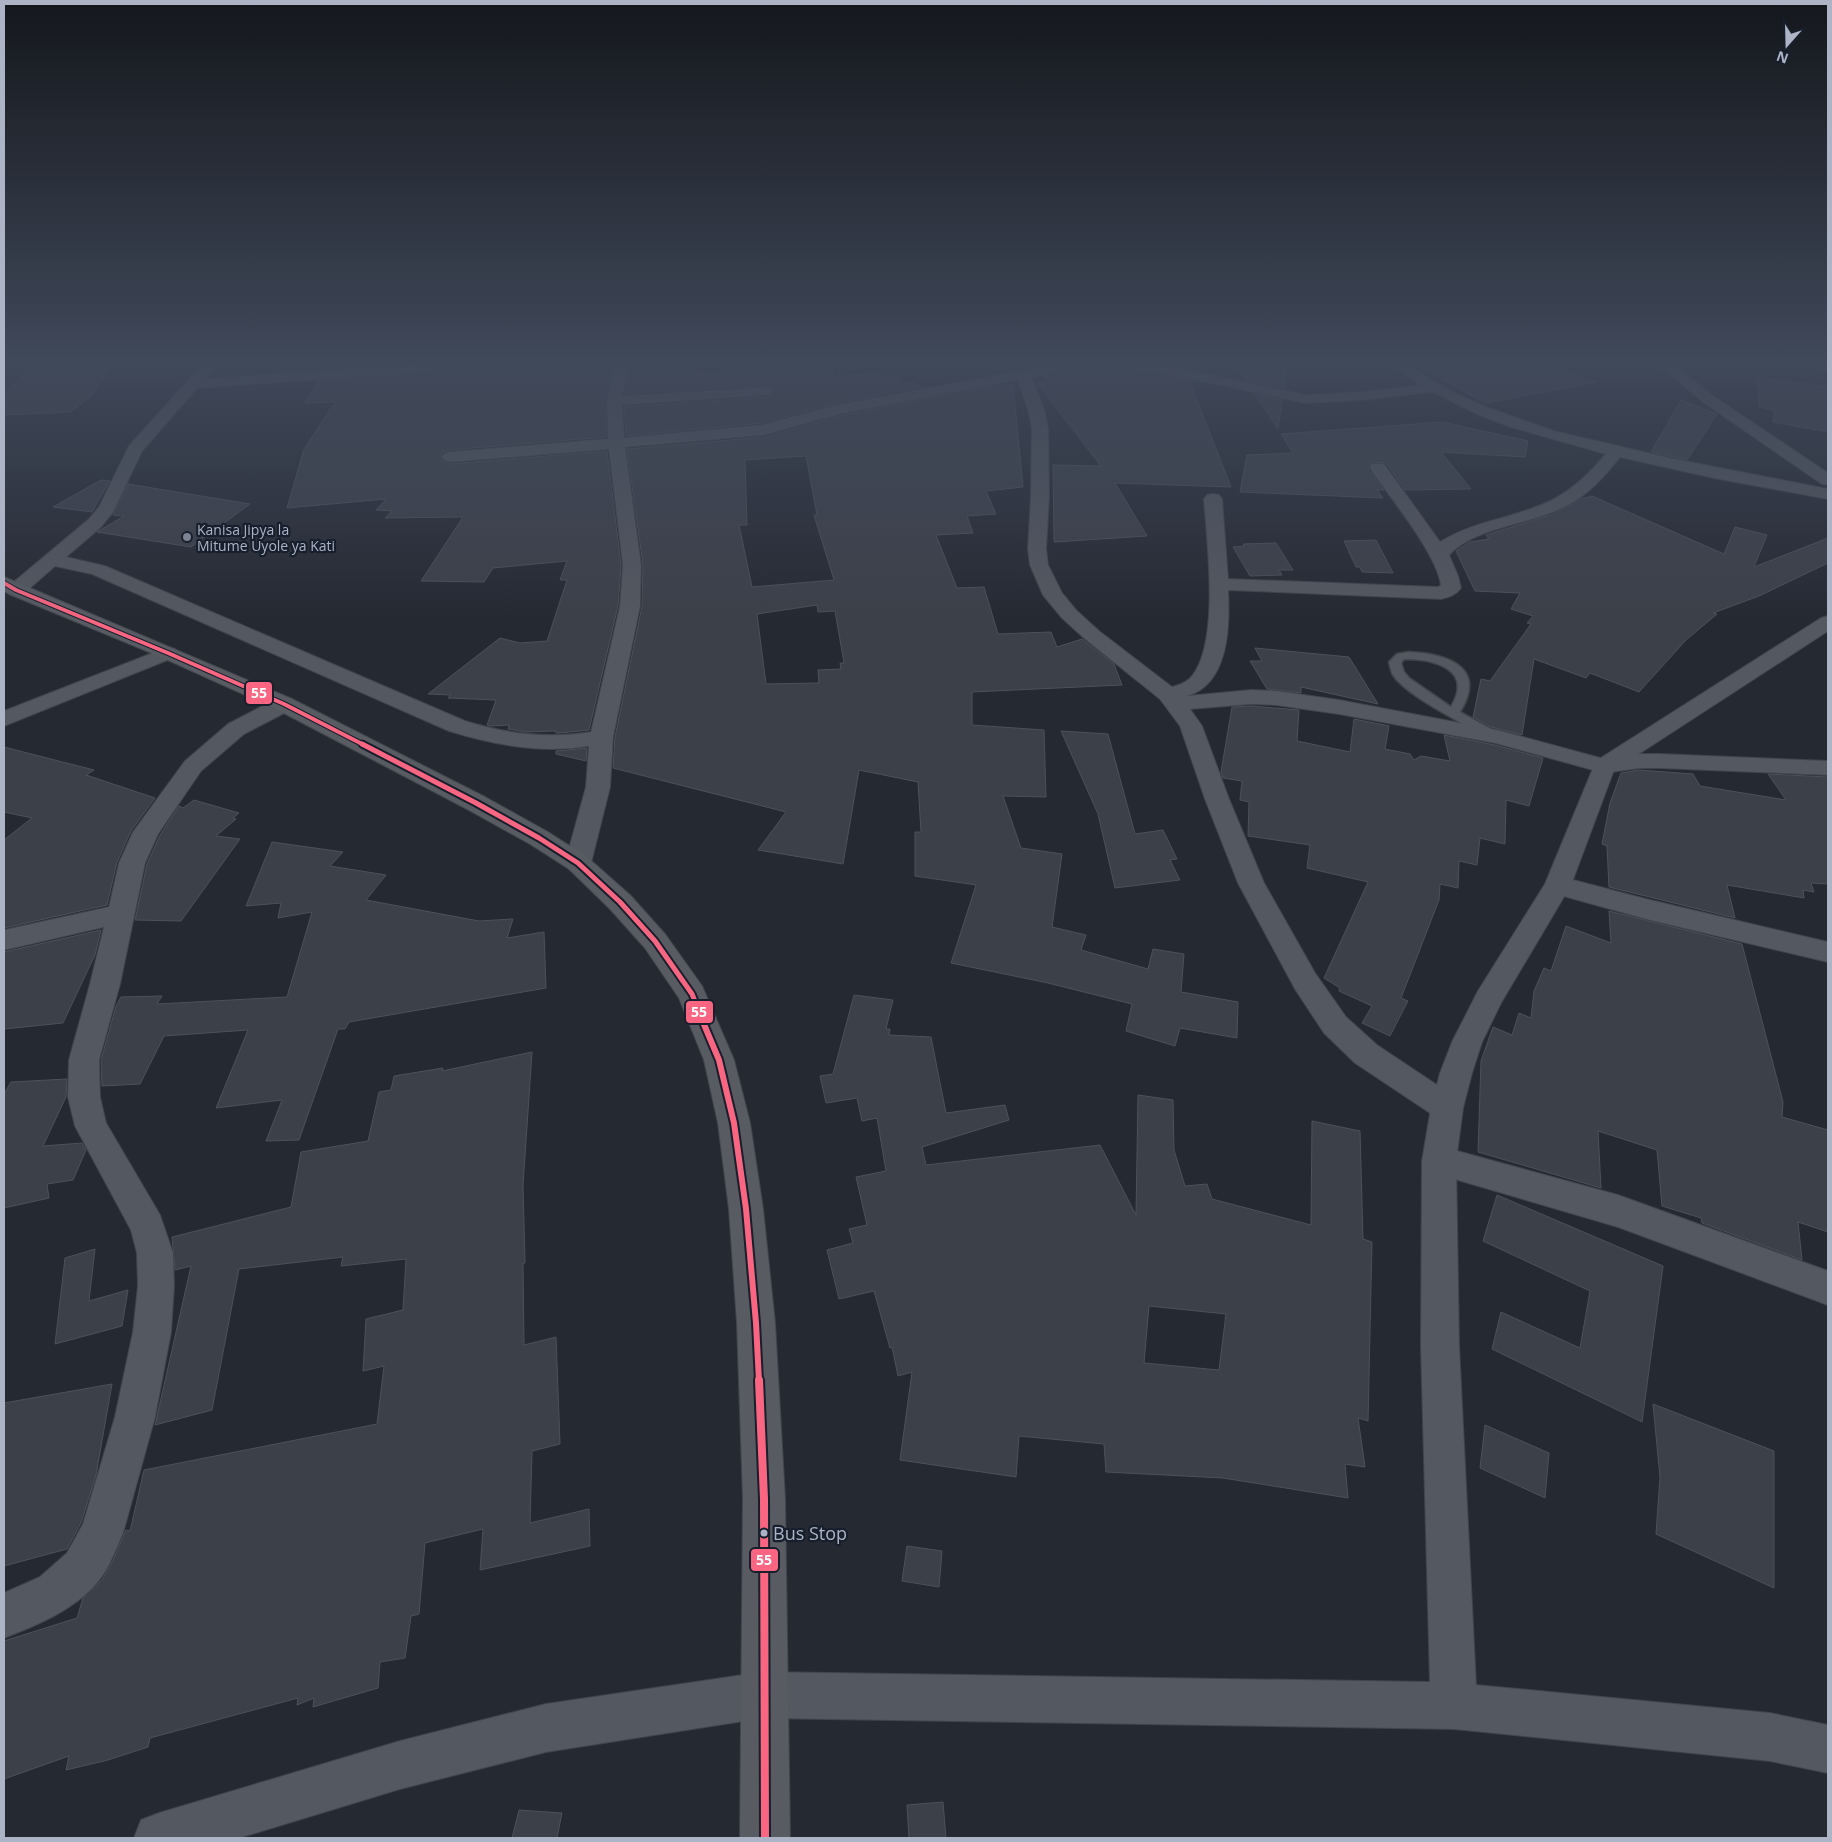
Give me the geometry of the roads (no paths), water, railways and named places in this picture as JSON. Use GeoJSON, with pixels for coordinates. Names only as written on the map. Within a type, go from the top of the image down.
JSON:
{"type":"FeatureCollection","features":[{"type":"Feature","properties":{"kind":"highway"},"geometry":{"type":"LineString","coordinates":[[10,587],[284,704],[476,803],[539,838],[578,863],[620,902],[655,941],[692,994],[719,1060],[734,1123],[746,1209],[756,1323],[764,1499],[765,1838]]}},
{"type":"Feature","properties":{"kind":"street"},"geometry":{"type":"LineString","coordinates":[[10,587],[54,560],[94,523],[110,502],[135,449]]}},
{"type":"Feature","properties":{"kind":"street"},"geometry":{"type":"LineString","coordinates":[[450,457],[545,449]]}},
{"type":"Feature","properties":{"kind":"street"},"geometry":{"type":"LineString","coordinates":[[578,863],[598,787],[601,737],[630,606],[632,576],[617,449]]}},
{"type":"Feature","properties":{"kind":"street"},"geometry":{"type":"LineString","coordinates":[[1040,449],[1039,565],[1044,580],[1053,595],[1069,614],[1092,635],[1172,699],[1191,726],[1217,799],[1251,882],[1305,981],[1335,1025],[1366,1054],[1447,1108]]}},
{"type":"Feature","properties":{"kind":"street"},"geometry":{"type":"LineString","coordinates":[[1604,449],[1828,494]]}},
{"type":"Feature","properties":{"kind":"street"},"geometry":{"type":"LineString","coordinates":[[1781,449],[1828,480]]}},
{"type":"Feature","properties":{"kind":"street"},"geometry":{"type":"LineString","coordinates":[[1439,554],[1443,547],[1460,538],[1557,503],[1589,483],[1616,452]]}},
{"type":"Feature","properties":{"kind":"street"},"geometry":{"type":"LineString","coordinates":[[1218,584],[1441,593],[1451,588],[1452,583],[1444,569],[1439,554],[1378,468]]}},
{"type":"Feature","properties":{"kind":"street"},"geometry":{"type":"LineString","coordinates":[[1172,699],[1199,683],[1206,673],[1216,642],[1219,624],[1213,500]]}},
{"type":"Feature","properties":{"kind":"street"},"geometry":{"type":"LineString","coordinates":[[54,560],[98,570],[184,606],[383,696],[464,729],[487,736],[519,742],[545,744],[577,742],[601,737]]}},
{"type":"Feature","properties":{"kind":"street"},"geometry":{"type":"LineString","coordinates":[[1454,1706],[1440,1346],[1439,1161],[1447,1108],[1456,1073],[1467,1042],[1480,1016],[1548,898],[1558,885],[1604,766],[1828,622]]}},
{"type":"Feature","properties":{"kind":"street"},"geometry":{"type":"LineString","coordinates":[[4,719],[168,653]]}},
{"type":"Feature","properties":{"kind":"street"},"geometry":{"type":"LineString","coordinates":[[1172,699],[1276,698],[1332,706],[1497,737],[1604,766],[1640,761],[1660,761],[1828,768]]}},
{"type":"Feature","properties":{"kind":"street"},"geometry":{"type":"LineString","coordinates":[[4,1616],[55,1592],[82,1568],[102,1533],[135,1417],[152,1332],[155,1252],[148,1226],[91,1126],[84,1097],[84,1060],[105,984],[132,863],[146,832],[193,766],[236,729],[284,704]]}},
{"type":"Feature","properties":{"kind":"street"},"geometry":{"type":"LineString","coordinates":[[1558,885],[1646,909],[1828,952]]}},
{"type":"Feature","properties":{"kind":"street"},"geometry":{"type":"LineString","coordinates":[[4,940],[120,914]]}},
{"type":"Feature","properties":{"kind":"street"},"geometry":{"type":"LineString","coordinates":[[1439,1161],[1618,1211],[1828,1288]]}},
{"type":"Feature","properties":{"kind":"street"},"geometry":{"type":"LineString","coordinates":[[159,1838],[400,1765],[546,1728],[764,1695],[1454,1706],[1770,1736],[1828,1749]]}},
{"type":"Feature","properties":{"kind":"lane"},"geometry":{"type":"LineString","coordinates":[[1454,712],[1463,698],[1464,683],[1457,670],[1440,660],[1416,655],[1401,656],[1395,662],[1398,673],[1408,684],[1454,712],[1497,737]]}},
{"type":"Feature","properties":{"kind":"place","name":"Kanisa Jipya la Mitume Uyole ya Kati"},"geometry":{"type":"Point","coordinates":[187,537]}},
{"type":"Feature","properties":{"kind":"place","name":"Bus Stop"},"geometry":{"type":"Point","coordinates":[764,1533]}}]}
